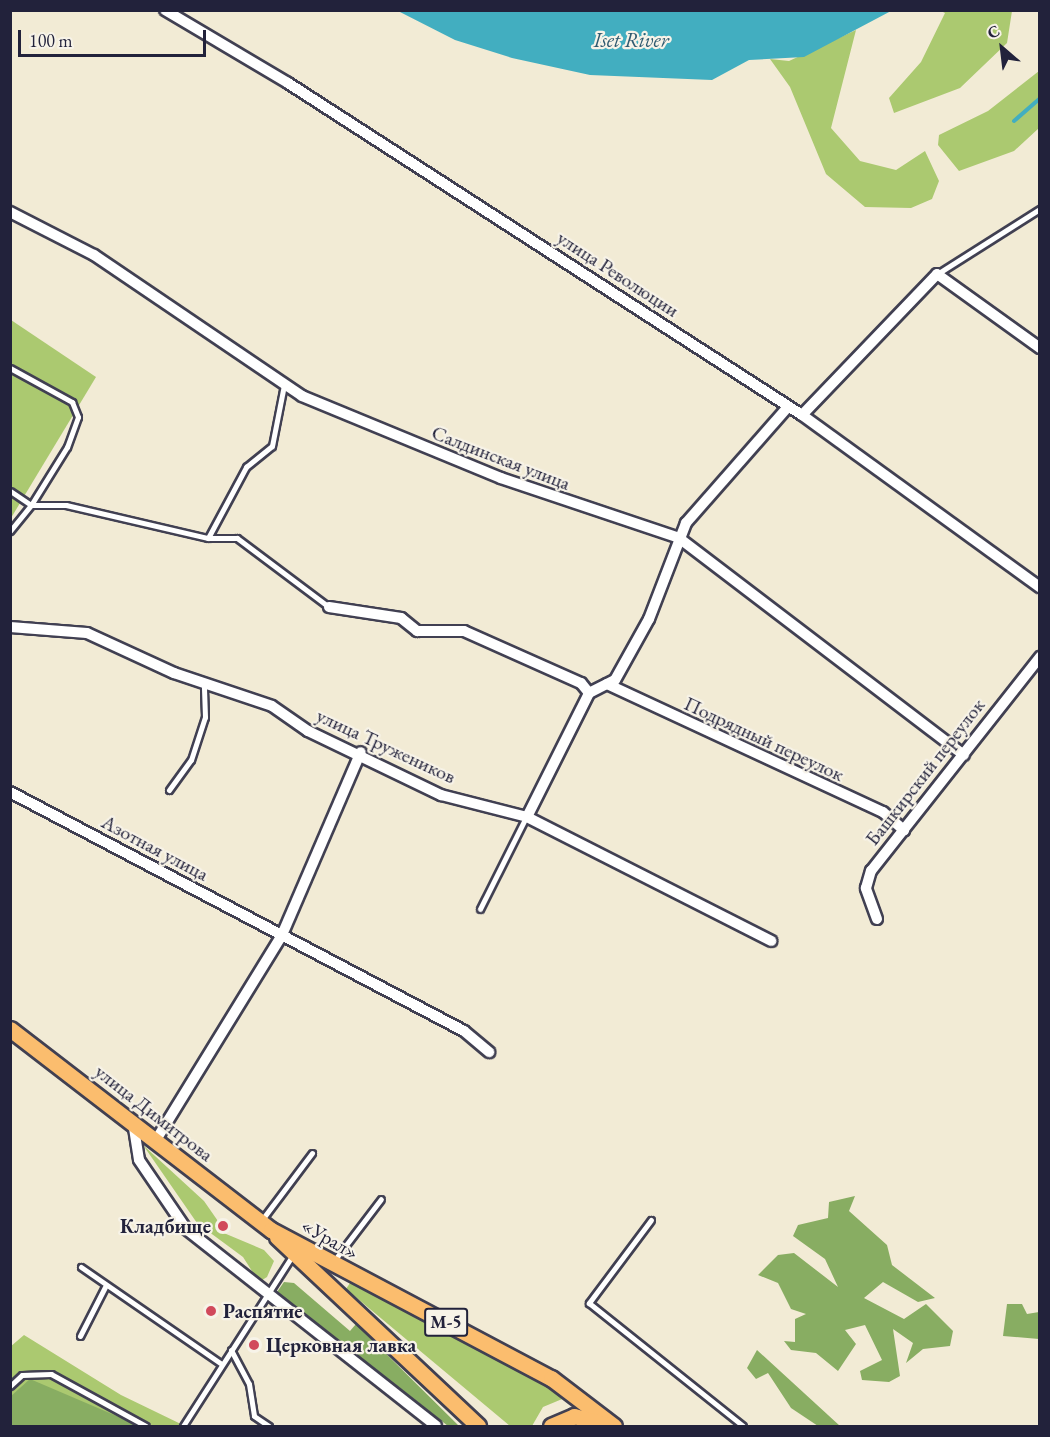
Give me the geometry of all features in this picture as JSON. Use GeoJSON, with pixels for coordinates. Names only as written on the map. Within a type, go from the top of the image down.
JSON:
{"type":"FeatureCollection","features":[{"type":"Feature","properties":{"kind":"main road","name":"улица Димитрова"},"geometry":{"type":"LineString","coordinates":[[10,1029],[266,1226]]}},
{"type":"Feature","properties":{"kind":"main road","name":"«Урал»"},"geometry":{"type":"LineString","coordinates":[[266,1226],[292,1256],[478,1426]]}},
{"type":"Feature","properties":{"kind":"main road","name":"«Урал»"},"geometry":{"type":"LineString","coordinates":[[266,1226],[331,1266],[551,1378],[614,1426]]}},
{"type":"Feature","properties":{"kind":"main road"},"geometry":{"type":"LineString","coordinates":[[551,1426],[574,1416],[609,1426]]}},
{"type":"Feature","properties":{"kind":"street","name":"улица Революции"},"geometry":{"type":"LineString","coordinates":[[165,10],[288,83],[802,416],[1040,587]]}},
{"type":"Feature","properties":{"kind":"street","name":"Салдинская улица"},"geometry":{"type":"LineString","coordinates":[[10,212],[94,255],[284,385],[423,448],[679,538],[964,754]]}},
{"type":"Feature","properties":{"kind":"street"},"geometry":{"type":"LineString","coordinates":[[802,416],[937,274],[1040,348]]}},
{"type":"Feature","properties":{"kind":"street"},"geometry":{"type":"LineString","coordinates":[[527,817],[589,693],[615,680],[649,620],[679,538],[787,408]]}},
{"type":"Feature","properties":{"kind":"street"},"geometry":{"type":"LineString","coordinates":[[329,607],[401,618],[417,631],[464,631],[580,683],[589,693]]}},
{"type":"Feature","properties":{"kind":"street","name":"улица Тружеников"},"geometry":{"type":"LineString","coordinates":[[10,627],[87,633],[204,683],[272,705],[308,731],[361,752],[441,795],[527,817],[771,941]]}},
{"type":"Feature","properties":{"kind":"street","name":"Башкирский переулок"},"geometry":{"type":"LineString","coordinates":[[877,919],[866,888],[871,871],[1040,657]]}},
{"type":"Feature","properties":{"kind":"street","name":"Подрядный переулок"},"geometry":{"type":"LineString","coordinates":[[607,684],[883,812],[904,830]]}},
{"type":"Feature","properties":{"kind":"street"},"geometry":{"type":"LineString","coordinates":[[156,1140],[282,935],[361,752]]}},
{"type":"Feature","properties":{"kind":"street","name":"Азотная улица"},"geometry":{"type":"LineString","coordinates":[[10,792],[464,1032],[489,1052]]}},
{"type":"Feature","properties":{"kind":"street"},"geometry":{"type":"LineString","coordinates":[[132,1122],[139,1160],[162,1201],[186,1229],[267,1290],[436,1426]]}},
{"type":"Feature","properties":{"kind":"lane"},"geometry":{"type":"LineString","coordinates":[[937,274],[1040,209]]}},
{"type":"Feature","properties":{"kind":"lane"},"geometry":{"type":"LineString","coordinates":[[10,368],[72,402],[78,417],[67,447],[31,506],[10,531]]}},
{"type":"Feature","properties":{"kind":"lane"},"geometry":{"type":"LineString","coordinates":[[208,538],[246,467],[272,446],[284,385]]}},
{"type":"Feature","properties":{"kind":"lane"},"geometry":{"type":"LineString","coordinates":[[10,491],[31,506],[66,505],[208,538],[237,538],[329,607]]}},
{"type":"Feature","properties":{"kind":"lane"},"geometry":{"type":"LineString","coordinates":[[169,790],[195,749],[205,717],[204,683]]}},
{"type":"Feature","properties":{"kind":"lane"},"geometry":{"type":"LineString","coordinates":[[480,909],[527,817]]}},
{"type":"Feature","properties":{"kind":"lane"},"geometry":{"type":"LineString","coordinates":[[266,1226],[312,1153]]}},
{"type":"Feature","properties":{"kind":"lane"},"geometry":{"type":"LineString","coordinates":[[331,1266],[381,1199]]}},
{"type":"Feature","properties":{"kind":"lane"},"geometry":{"type":"LineString","coordinates":[[651,1220],[589,1303],[743,1426]]}},
{"type":"Feature","properties":{"kind":"lane"},"geometry":{"type":"LineString","coordinates":[[183,1426],[220,1363],[231,1350],[267,1290],[292,1256]]}},
{"type":"Feature","properties":{"kind":"lane"},"geometry":{"type":"LineString","coordinates":[[81,1267],[105,1287],[220,1363]]}},
{"type":"Feature","properties":{"kind":"lane"},"geometry":{"type":"LineString","coordinates":[[80,1336],[105,1287]]}},
{"type":"Feature","properties":{"kind":"lane"},"geometry":{"type":"LineString","coordinates":[[231,1350],[249,1384],[254,1416],[269,1426]]}},
{"type":"Feature","properties":{"kind":"lane"},"geometry":{"type":"LineString","coordinates":[[10,1386],[22,1375],[51,1374],[146,1426]]}},
{"type":"Feature","properties":{"kind":"green space"},"geometry":{"type":"Polygon","coordinates":[[[941,11],[1012,11],[1007,43],[960,88],[894,113],[889,98],[921,62],[945,13],[941,11]]]}},
{"type":"Feature","properties":{"kind":"green space"},"geometry":{"type":"Polygon","coordinates":[[[856,30],[831,128],[860,161],[896,170],[925,151],[939,181],[932,199],[911,208],[865,207],[826,174],[790,87],[770,59],[789,61],[856,30]]]}},
{"type":"Feature","properties":{"kind":"green space"},"geometry":{"type":"Polygon","coordinates":[[[1039,71],[1039,128],[1014,151],[959,171],[938,145],[939,135],[988,111],[1039,71]]]}},
{"type":"Feature","properties":{"kind":"green space"},"geometry":{"type":"Polygon","coordinates":[[[11,320],[96,377],[11,518],[11,320]]]}},
{"type":"Feature","properties":{"kind":"green space"},"geometry":{"type":"Polygon","coordinates":[[[143,1145],[204,1201],[220,1224],[219,1231],[264,1250],[274,1261],[267,1277],[259,1282],[243,1257],[197,1223],[143,1145]]]}},
{"type":"Feature","properties":{"kind":"green space"},"geometry":{"type":"Polygon","coordinates":[[[855,1196],[849,1211],[887,1245],[892,1265],[935,1298],[918,1302],[883,1282],[864,1298],[904,1319],[926,1304],[953,1331],[950,1346],[923,1349],[906,1363],[913,1343],[893,1329],[900,1376],[889,1382],[862,1380],[860,1371],[882,1360],[865,1325],[845,1330],[856,1344],[838,1371],[816,1353],[791,1350],[784,1341],[795,1342],[795,1319],[806,1314],[791,1309],[778,1283],[758,1275],[778,1255],[794,1253],[838,1287],[825,1259],[793,1236],[798,1225],[828,1218],[829,1202],[855,1196]]]}},
{"type":"Feature","properties":{"kind":"green space"},"geometry":{"type":"Polygon","coordinates":[[[284,1282],[294,1283],[350,1331],[356,1324],[459,1426],[448,1426],[277,1292],[284,1282]]]}},
{"type":"Feature","properties":{"kind":"green space"},"geometry":{"type":"Polygon","coordinates":[[[350,1283],[504,1358],[567,1397],[543,1407],[532,1426],[510,1426],[346,1289],[350,1283]]]}},
{"type":"Feature","properties":{"kind":"green space"},"geometry":{"type":"Polygon","coordinates":[[[1007,1304],[1022,1304],[1027,1314],[1039,1312],[1039,1339],[1003,1336],[1007,1304]]]}},
{"type":"Feature","properties":{"kind":"green space"},"geometry":{"type":"Polygon","coordinates":[[[24,1335],[121,1395],[185,1426],[11,1426],[10,1347],[24,1335]]]}},
{"type":"Feature","properties":{"kind":"green space"},"geometry":{"type":"Polygon","coordinates":[[[757,1350],[840,1426],[818,1426],[791,1408],[768,1373],[756,1379],[747,1368],[757,1350]]]}},
{"type":"Feature","properties":{"kind":"green space"},"geometry":{"type":"Polygon","coordinates":[[[30,1379],[140,1426],[11,1426],[11,1396],[30,1379]]]}},
{"type":"Feature","properties":{"kind":"water","name":"Iset River"},"geometry":{"type":"Polygon","coordinates":[[[398,11],[891,11],[804,57],[749,60],[712,80],[590,75],[512,58],[455,40],[398,11]]]}},
{"type":"Feature","properties":{"kind":"waterway"},"geometry":{"type":"LineString","coordinates":[[1014,121],[1040,98]]}},
{"type":"Feature","properties":{"kind":"place","name":"Кладбище"},"geometry":{"type":"Point","coordinates":[223,1226]}},
{"type":"Feature","properties":{"kind":"place","name":"Распятие"},"geometry":{"type":"Point","coordinates":[211,1311]}},
{"type":"Feature","properties":{"kind":"place","name":"Церковная лавка"},"geometry":{"type":"Point","coordinates":[254,1345]}}]}
